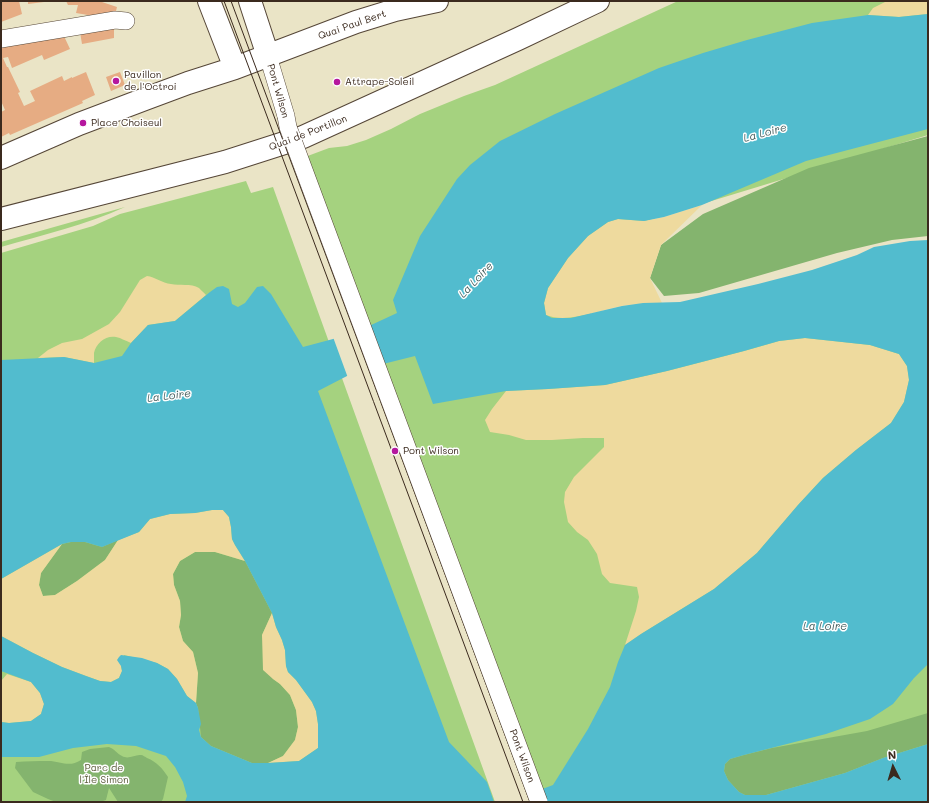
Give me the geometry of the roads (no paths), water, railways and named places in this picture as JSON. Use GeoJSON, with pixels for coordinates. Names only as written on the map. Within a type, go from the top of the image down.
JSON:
{"type":"FeatureCollection","features":[{"type":"Feature","properties":{"kind":"main road"},"geometry":{"type":"LineString","coordinates":[[1,158],[79,124],[144,99],[235,68],[210,1]]}},
{"type":"Feature","properties":{"kind":"main road"},"geometry":{"type":"LineString","coordinates":[[250,1],[268,56]]}},
{"type":"Feature","properties":{"kind":"main road","name":"Quai Paul Bert"},"geometry":{"type":"LineString","coordinates":[[235,68],[367,18],[437,1]]}},
{"type":"Feature","properties":{"kind":"main road","name":"Quai de Portillon"},"geometry":{"type":"LineString","coordinates":[[1,219],[225,162],[303,137],[598,1]]}},
{"type":"Feature","properties":{"kind":"street"},"geometry":{"type":"LineString","coordinates":[[1,39],[115,20],[126,21]]}},
{"type":"Feature","properties":{"kind":"street","name":"Pont Wilson"},"geometry":{"type":"LineString","coordinates":[[268,56],[291,134],[539,802]]}},
{"type":"Feature","properties":{"kind":"water","name":"La Loire"},"geometry":{"type":"Polygon","coordinates":[[[928,14],[928,129],[806,161],[702,205],[664,217],[644,221],[618,219],[608,222],[588,236],[568,258],[548,288],[544,303],[546,315],[552,318],[571,318],[622,306],[643,303],[680,302],[812,270],[857,255],[874,247],[910,241],[928,240],[928,664],[914,678],[893,704],[870,719],[826,734],[730,759],[725,764],[724,771],[728,780],[739,792],[745,795],[766,795],[845,773],[883,758],[928,744],[928,802],[508,802],[553,785],[588,729],[610,687],[625,645],[714,589],[757,553],[823,478],[891,423],[904,402],[909,380],[907,366],[899,354],[870,345],[805,338],[779,341],[667,371],[605,385],[506,391],[433,404],[415,356],[383,364],[347,376],[318,391],[449,742],[487,782],[494,802],[185,802],[187,796],[183,782],[175,767],[166,756],[136,746],[107,744],[73,748],[39,757],[1,757],[1,722],[9,723],[31,721],[41,714],[44,704],[40,693],[31,682],[1,671],[1,636],[62,667],[100,681],[111,682],[119,678],[122,671],[117,660],[121,655],[142,658],[157,663],[168,669],[177,679],[187,696],[196,703],[201,724],[199,730],[201,737],[211,746],[252,763],[299,761],[318,748],[318,724],[316,711],[312,702],[296,680],[288,672],[285,650],[272,613],[232,539],[229,517],[223,510],[170,514],[150,519],[139,532],[102,547],[85,542],[71,542],[62,544],[1,579],[1,360],[64,357],[94,363],[122,356],[131,343],[148,325],[175,321],[210,292],[217,287],[223,286],[229,289],[232,304],[238,307],[245,303],[257,287],[263,286],[271,294],[303,347],[333,339],[369,326],[397,313],[393,300],[420,236],[457,179],[470,165],[500,141],[555,114],[659,68],[703,53],[812,23],[868,15],[899,17],[928,14]]]}},
{"type":"Feature","properties":{"kind":"tram line"},"geometry":{"type":"LineString","coordinates":[[224,1],[523,802]]}},
{"type":"Feature","properties":{"kind":"tram line"},"geometry":{"type":"LineString","coordinates":[[231,1],[530,802]]}},
{"type":"Feature","properties":{"kind":"place","name":"Pavillon de l'Octroi"},"geometry":{"type":"Point","coordinates":[116,81]}},
{"type":"Feature","properties":{"kind":"place","name":"Attrape-Soleil"},"geometry":{"type":"Point","coordinates":[337,82]}},
{"type":"Feature","properties":{"kind":"place","name":"Place Choiseul"},"geometry":{"type":"Point","coordinates":[83,123]}},
{"type":"Feature","properties":{"kind":"place","name":"Pont Wilson"},"geometry":{"type":"Point","coordinates":[395,451]}},
{"type":"Feature","properties":{"kind":"park label","name":"Parc de l'Île Simon"},"geometry":{"type":"Point","coordinates":[104,774]}}]}
